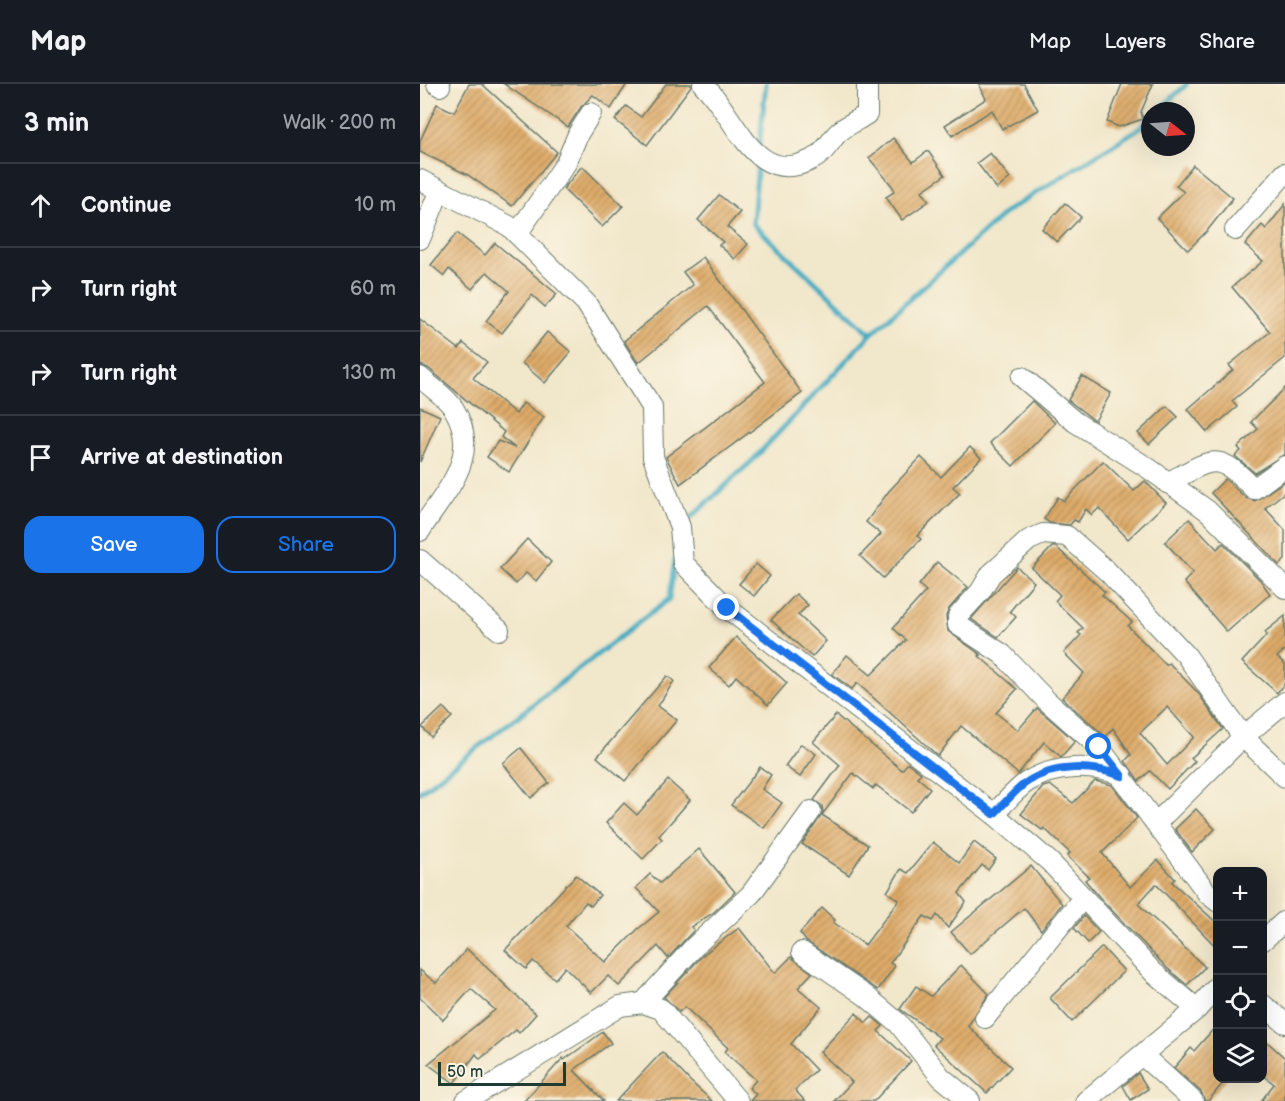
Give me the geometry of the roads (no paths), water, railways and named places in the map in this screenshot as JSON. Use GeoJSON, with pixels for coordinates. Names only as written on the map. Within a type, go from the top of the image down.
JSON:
{"type":"FeatureCollection","features":[{"type":"Feature","properties":{"kind":"street"},"geometry":{"type":"LineString","coordinates":[[703,84],[756,154],[769,165],[780,167],[800,165],[817,157],[840,130],[867,114],[867,84]]}},
{"type":"Feature","properties":{"kind":"street"},"geometry":{"type":"LineString","coordinates":[[517,234],[566,163],[578,134],[591,112]]}},
{"type":"Feature","properties":{"kind":"street"},"geometry":{"type":"LineString","coordinates":[[1235,230],[1285,173]]}},
{"type":"Feature","properties":{"kind":"street"},"geometry":{"type":"LineString","coordinates":[[420,180],[439,192],[509,226],[586,303],[652,407],[653,456],[680,527],[688,569],[727,608],[994,814],[1050,862],[1154,974],[1197,1009]]}},
{"type":"Feature","properties":{"kind":"street"},"geometry":{"type":"LineString","coordinates":[[420,239],[439,192]]}},
{"type":"Feature","properties":{"kind":"street"},"geometry":{"type":"LineString","coordinates":[[420,377],[454,408],[465,435],[461,469],[420,531]]}},
{"type":"Feature","properties":{"kind":"street"},"geometry":{"type":"LineString","coordinates":[[1022,377],[1075,422],[1208,511],[1285,588]]}},
{"type":"Feature","properties":{"kind":"street"},"geometry":{"type":"LineString","coordinates":[[1167,483],[1216,461],[1228,463],[1254,489],[1285,466]]}},
{"type":"Feature","properties":{"kind":"street"},"geometry":{"type":"LineString","coordinates":[[1213,898],[1099,747],[1047,700],[1002,654],[958,625],[958,616],[980,592],[991,574],[1029,540],[1043,534],[1067,536],[1108,572],[1186,656],[1243,737],[1285,777]]}},
{"type":"Feature","properties":{"kind":"street"},"geometry":{"type":"LineString","coordinates":[[420,560],[499,630]]}},
{"type":"Feature","properties":{"kind":"street"},"geometry":{"type":"LineString","coordinates":[[1156,823],[1243,737],[1285,702]]}},
{"type":"Feature","properties":{"kind":"street"},"geometry":{"type":"LineString","coordinates":[[994,814],[1026,782],[1047,771],[1082,768],[1108,771],[1122,776]]}},
{"type":"Feature","properties":{"kind":"street"},"geometry":{"type":"LineString","coordinates":[[643,1003],[695,946],[751,894],[811,811]]}},
{"type":"Feature","properties":{"kind":"street"},"geometry":{"type":"LineString","coordinates":[[985,1018],[1082,899]]}},
{"type":"Feature","properties":{"kind":"street"},"geometry":{"type":"LineString","coordinates":[[1267,934],[1285,921]]}},
{"type":"Feature","properties":{"kind":"street"},"geometry":{"type":"LineString","coordinates":[[802,952],[866,996],[898,1023],[941,1077],[970,1101]]}},
{"type":"Feature","properties":{"kind":"street"},"geometry":{"type":"LineString","coordinates":[[1086,1101],[1197,1009],[1213,991]]}},
{"type":"Feature","properties":{"kind":"street"},"geometry":{"type":"LineString","coordinates":[[466,1101],[620,1006],[643,1003],[661,1009],[735,1100]]}},
{"type":"Feature","properties":{"kind":"street"},"geometry":{"type":"LineString","coordinates":[[1267,1007],[1285,1023]]}},
{"type":"Feature","properties":{"kind":"street"},"geometry":{"type":"LineString","coordinates":[[1142,1055],[1193,1101]]}},
{"type":"Feature","properties":{"kind":"waterway"},"geometry":{"type":"LineString","coordinates":[[759,148],[766,84]]}},
{"type":"Feature","properties":{"kind":"waterway"},"geometry":{"type":"LineString","coordinates":[[1168,102],[1187,84]]}},
{"type":"Feature","properties":{"kind":"waterway"},"geometry":{"type":"LineString","coordinates":[[683,525],[753,460],[871,334],[1007,211],[1141,127]]}},
{"type":"Feature","properties":{"kind":"waterway"},"geometry":{"type":"LineString","coordinates":[[758,160],[753,224],[871,334]]}},
{"type":"Feature","properties":{"kind":"waterway"},"geometry":{"type":"LineString","coordinates":[[420,792],[669,599],[675,560]]}}]}
